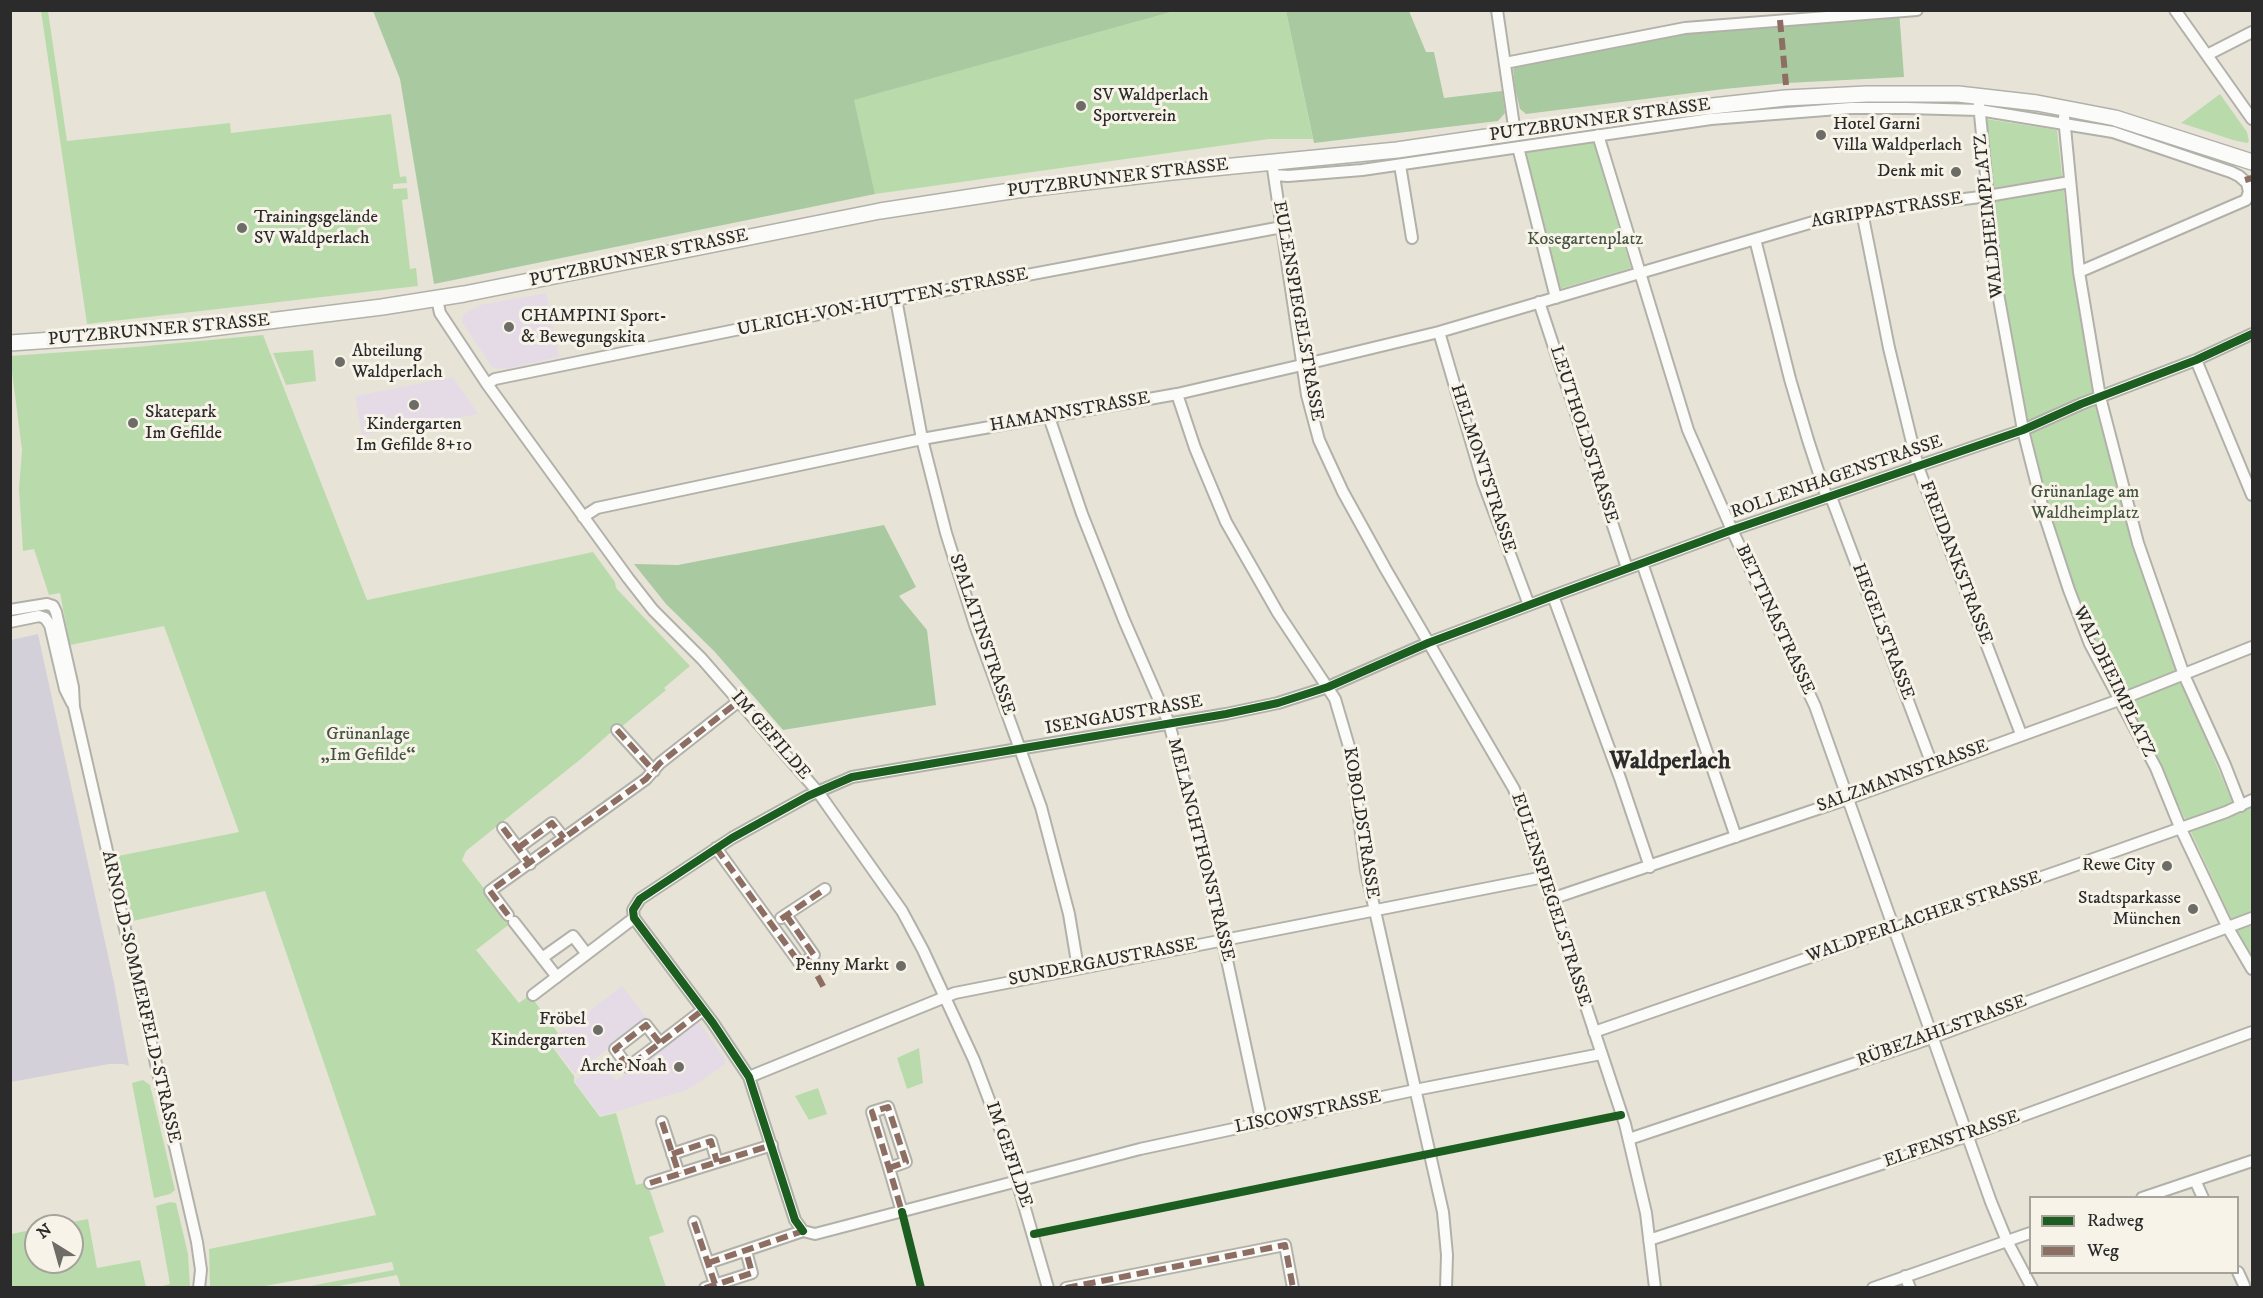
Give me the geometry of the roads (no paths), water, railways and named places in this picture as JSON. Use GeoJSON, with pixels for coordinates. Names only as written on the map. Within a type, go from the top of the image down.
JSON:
{"type":"FeatureCollection","features":[{"type":"Feature","properties":{"kind":"main road","name":"PUTZBRUNNER STRASSE"},"geometry":{"type":"LineString","coordinates":[[10,343],[248,324],[437,299],[880,211],[1017,190],[1273,169],[1396,150],[1516,140],[1658,112],[1785,98],[1867,94],[1979,103],[2137,124],[2253,162]]}},
{"type":"Feature","properties":{"kind":"street"},"geometry":{"type":"LineString","coordinates":[[1497,10],[1516,140],[1556,298],[1639,274],[1598,135]]}},
{"type":"Feature","properties":{"kind":"street"},"geometry":{"type":"LineString","coordinates":[[1505,63],[1685,28],[1778,15],[1917,10]]}},
{"type":"Feature","properties":{"kind":"street"},"geometry":{"type":"LineString","coordinates":[[2175,10],[2253,119]]}},
{"type":"Feature","properties":{"kind":"street"},"geometry":{"type":"LineString","coordinates":[[2207,55],[2253,32]]}},
{"type":"Feature","properties":{"kind":"street","name":"PUTZBRUNNER STRASSE"},"geometry":{"type":"LineString","coordinates":[[1273,169],[1288,177],[1400,165],[1516,140],[1598,135],[1712,119],[1851,108],[1979,103]]}},
{"type":"Feature","properties":{"kind":"street","name":"WALDHEIMPLATZ"},"geometry":{"type":"LineString","coordinates":[[1979,103],[1997,288],[2023,430],[2045,517],[2068,590],[2090,644],[2156,768],[2180,827],[2228,928],[2253,969]]}},
{"type":"Feature","properties":{"kind":"street"},"geometry":{"type":"LineString","coordinates":[[2065,115],[2079,272],[2100,397],[2138,543],[2184,675],[2241,806]]}},
{"type":"Feature","properties":{"kind":"street","name":"PUTZBRUNNER STRASSE"},"geometry":{"type":"LineString","coordinates":[[2065,115],[2231,172],[2245,180],[2249,192],[2246,200],[2079,272]]}},
{"type":"Feature","properties":{"kind":"street"},"geometry":{"type":"LineString","coordinates":[[2204,162],[2225,154]]}},
{"type":"Feature","properties":{"kind":"street"},"geometry":{"type":"LineString","coordinates":[[1400,165],[1412,238]]}},
{"type":"Feature","properties":{"kind":"street","name":"EULENSPIEGELSTRASSE"},"geometry":{"type":"LineString","coordinates":[[1273,169],[1307,395],[1324,450],[1343,492],[1428,644],[1514,789],[1545,877],[1629,1139],[1646,1214],[1655,1287]]}},
{"type":"Feature","properties":{"kind":"street","name":"AGRIPPASTRASSE"},"geometry":{"type":"LineString","coordinates":[[1639,274],[1820,220],[2070,182]]}},
{"type":"Feature","properties":{"kind":"street","name":"FREIDANKSTRASSE"},"geometry":{"type":"LineString","coordinates":[[1862,212],[1889,348],[1918,467],[2021,734]]}},
{"type":"Feature","properties":{"kind":"street","name":"ULRICH-VON-HUTTEN-STRASSE"},"geometry":{"type":"LineString","coordinates":[[487,384],[495,379],[896,298],[1282,227]]}},
{"type":"Feature","properties":{"kind":"street","name":"HEGELSTRASSE"},"geometry":{"type":"LineString","coordinates":[[1755,238],[1790,379],[1808,440],[1933,767]]}},
{"type":"Feature","properties":{"kind":"street","name":"BETTINASTRASSE"},"geometry":{"type":"LineString","coordinates":[[1639,274],[1688,430],[1732,530],[1811,697],[1967,1136],[2007,1241],[2032,1287]]}},
{"type":"Feature","properties":{"kind":"street","name":"SPALATINSTRASSE"},"geometry":{"type":"LineString","coordinates":[[896,298],[922,439],[960,578],[1049,834],[1069,914],[1078,968]]}},
{"type":"Feature","properties":{"kind":"street","name":"HAMANNSTRASSE"},"geometry":{"type":"LineString","coordinates":[[583,517],[597,508],[922,439],[1177,393],[1302,365],[1439,332],[1556,298]]}},
{"type":"Feature","properties":{"kind":"street","name":"IM GEFILDE"},"geometry":{"type":"LineString","coordinates":[[437,299],[440,314],[487,384],[653,610],[702,659],[818,792],[892,896],[919,942],[978,1070],[1017,1180],[1048,1287]]}},
{"type":"Feature","properties":{"kind":"street","name":"LEUTHOLDSTRASSE"},"geometry":{"type":"LineString","coordinates":[[1539,302],[1627,568]]}},
{"type":"Feature","properties":{"kind":"street","name":"HELMONTSTRASSE"},"geometry":{"type":"LineString","coordinates":[[1439,332],[1484,482],[1529,605]]}},
{"type":"Feature","properties":{"kind":"street","name":"ROLLENHAGENSTRASSE"},"geometry":{"type":"LineString","coordinates":[[1428,644],[1732,530],[2023,430],[2196,360],[2253,334]]}},
{"type":"Feature","properties":{"kind":"street"},"geometry":{"type":"LineString","coordinates":[[2196,360],[2253,495]]}},
{"type":"Feature","properties":{"kind":"street","name":"KOBOLDSTRASSE"},"geometry":{"type":"LineString","coordinates":[[1177,393],[1195,448],[1226,522],[1278,613],[1335,699],[1350,750],[1366,871],[1443,1212],[1447,1255],[1446,1287]]}},
{"type":"Feature","properties":{"kind":"street","name":"MELANCHTHONSTRASSE"},"geometry":{"type":"LineString","coordinates":[[1049,417],[1089,531],[1124,620],[1169,723],[1189,794],[1224,940],[1262,1123]]}},
{"type":"Feature","properties":{"kind":"street"},"geometry":{"type":"LineString","coordinates":[[1642,563],[1736,837]]}},
{"type":"Feature","properties":{"kind":"street"},"geometry":{"type":"LineString","coordinates":[[1553,596],[1650,867]]}},
{"type":"Feature","properties":{"kind":"street"},"geometry":{"type":"LineString","coordinates":[[10,610],[39,610]]}},
{"type":"Feature","properties":{"kind":"street"},"geometry":{"type":"LineString","coordinates":[[10,622],[39,610]]}},
{"type":"Feature","properties":{"kind":"street","name":"ARNOLD-SOMMERFELD-STRASSE"},"geometry":{"type":"LineString","coordinates":[[39,610],[50,625],[64,689],[74,707],[197,1242],[201,1270],[199,1287]]}},
{"type":"Feature","properties":{"kind":"street","name":"ISENGAUSTRASSE"},"geometry":{"type":"LineString","coordinates":[[634,918],[633,910],[640,899],[716,848],[818,792],[852,777],[1278,703],[1328,687],[1428,644]]}},
{"type":"Feature","properties":{"kind":"street","name":"SALZMANNSTRASSE"},"geometry":{"type":"LineString","coordinates":[[1551,899],[1847,799],[2119,700],[2253,647]]}},
{"type":"Feature","properties":{"kind":"street"},"geometry":{"type":"LineString","coordinates":[[557,977],[490,891],[530,864],[654,771],[739,701]]}},
{"type":"Feature","properties":{"kind":"street"},"geometry":{"type":"LineString","coordinates":[[617,730],[654,771]]}},
{"type":"Feature","properties":{"kind":"street","name":"WALDPERLACHER STRASSE"},"geometry":{"type":"LineString","coordinates":[[1594,1032],[1894,929],[2253,800]]}},
{"type":"Feature","properties":{"kind":"street"},"geometry":{"type":"LineString","coordinates":[[518,848],[552,823],[564,838]]}},
{"type":"Feature","properties":{"kind":"street"},"geometry":{"type":"LineString","coordinates":[[503,828],[530,864]]}},
{"type":"Feature","properties":{"kind":"street"},"geometry":{"type":"LineString","coordinates":[[716,848],[801,964],[814,955],[786,915]]}},
{"type":"Feature","properties":{"kind":"street","name":"SUNDERGAUSTRASSE"},"geometry":{"type":"LineString","coordinates":[[748,1077],[965,991],[1545,877]]}},
{"type":"Feature","properties":{"kind":"street"},"geometry":{"type":"LineString","coordinates":[[773,924],[825,889]]}},
{"type":"Feature","properties":{"kind":"street"},"geometry":{"type":"LineString","coordinates":[[533,995],[634,918],[703,1010],[748,1077],[795,1220],[803,1231]]}},
{"type":"Feature","properties":{"kind":"street","name":"RÜBEZAHLSTRASSE"},"geometry":{"type":"LineString","coordinates":[[1629,1139],[1931,1038],[2253,918]]}},
{"type":"Feature","properties":{"kind":"street"},"geometry":{"type":"LineString","coordinates":[[542,958],[573,936],[586,953]]}},
{"type":"Feature","properties":{"kind":"street"},"geometry":{"type":"LineString","coordinates":[[660,1043],[703,1010]]}},
{"type":"Feature","properties":{"kind":"street","name":"ELFENSTRASSE"},"geometry":{"type":"LineString","coordinates":[[1649,1240],[1967,1136],[2253,1032]]}},
{"type":"Feature","properties":{"kind":"street","name":"LISCOWSTRASSE"},"geometry":{"type":"LineString","coordinates":[[708,1263],[803,1231],[815,1234],[1140,1149],[1601,1053]]}},
{"type":"Feature","properties":{"kind":"street"},"geometry":{"type":"LineString","coordinates":[[889,1168],[906,1162],[888,1107],[872,1112],[902,1212]]}},
{"type":"Feature","properties":{"kind":"street"},"geometry":{"type":"LineString","coordinates":[[662,1122],[679,1174]]}},
{"type":"Feature","properties":{"kind":"street"},"geometry":{"type":"LineString","coordinates":[[672,1154],[711,1141],[717,1162]]}},
{"type":"Feature","properties":{"kind":"street"},"geometry":{"type":"LineString","coordinates":[[650,1183],[772,1145]]}},
{"type":"Feature","properties":{"kind":"street"},"geometry":{"type":"LineString","coordinates":[[2145,1196],[2253,1161]]}},
{"type":"Feature","properties":{"kind":"street"},"geometry":{"type":"LineString","coordinates":[[2195,1180],[2203,1196]]}},
{"type":"Feature","properties":{"kind":"street"},"geometry":{"type":"LineString","coordinates":[[694,1222],[708,1263],[710,1286],[752,1273],[746,1251]]}},
{"type":"Feature","properties":{"kind":"street"},"geometry":{"type":"LineString","coordinates":[[1873,1287],[2029,1234]]}},
{"type":"Feature","properties":{"kind":"street"},"geometry":{"type":"LineString","coordinates":[[1066,1287],[1285,1245],[1293,1287]]}},
{"type":"Feature","properties":{"kind":"street"},"geometry":{"type":"LineString","coordinates":[[1905,1276],[1910,1287]]}},
{"type":"Feature","properties":{"kind":"place","name":"SV Waldperlach Sportverein"},"geometry":{"type":"Point","coordinates":[1081,106]}},
{"type":"Feature","properties":{"kind":"place","name":"Hotel Garni Villa Waldperlach"},"geometry":{"type":"Point","coordinates":[1821,135]}},
{"type":"Feature","properties":{"kind":"place","name":"Denk mit"},"geometry":{"type":"Point","coordinates":[1956,172]}},
{"type":"Feature","properties":{"kind":"place","name":"Trainingsgelände SV Waldperlach"},"geometry":{"type":"Point","coordinates":[242,228]}},
{"type":"Feature","properties":{"kind":"place","name":"CHAMPINI Sport- & Bewegungskita"},"geometry":{"type":"Point","coordinates":[509,327]}},
{"type":"Feature","properties":{"kind":"place","name":"Abteilung Waldperlach"},"geometry":{"type":"Point","coordinates":[340,362]}},
{"type":"Feature","properties":{"kind":"place","name":"Kindergarten Im Gefilde 8+10"},"geometry":{"type":"Point","coordinates":[414,405]}},
{"type":"Feature","properties":{"kind":"place","name":"Skatepark Im Gefilde"},"geometry":{"type":"Point","coordinates":[133,423]}},
{"type":"Feature","properties":{"kind":"place","name":"Rewe City"},"geometry":{"type":"Point","coordinates":[2167,866]}},
{"type":"Feature","properties":{"kind":"place","name":"Stadtsparkasse München"},"geometry":{"type":"Point","coordinates":[2193,909]}},
{"type":"Feature","properties":{"kind":"place","name":"Penny Markt"},"geometry":{"type":"Point","coordinates":[901,966]}},
{"type":"Feature","properties":{"kind":"place","name":"Fröbel Kindergarten"},"geometry":{"type":"Point","coordinates":[598,1030]}},
{"type":"Feature","properties":{"kind":"place","name":"Arche Noah"},"geometry":{"type":"Point","coordinates":[679,1067]}},
{"type":"Feature","properties":{"kind":"district","name":"Waldperlach"},"geometry":{"type":"Point","coordinates":[1670,763]}},
{"type":"Feature","properties":{"kind":"park label","name":"Kosegartenplatz"},"geometry":{"type":"Point","coordinates":[1585,240]}},
{"type":"Feature","properties":{"kind":"park label","name":"Grünanlage am Waldheimplatz"},"geometry":{"type":"Point","coordinates":[2085,503]}},
{"type":"Feature","properties":{"kind":"park label","name":"Grünanlage „Im Gefilde“"},"geometry":{"type":"Point","coordinates":[368,745]}}]}
